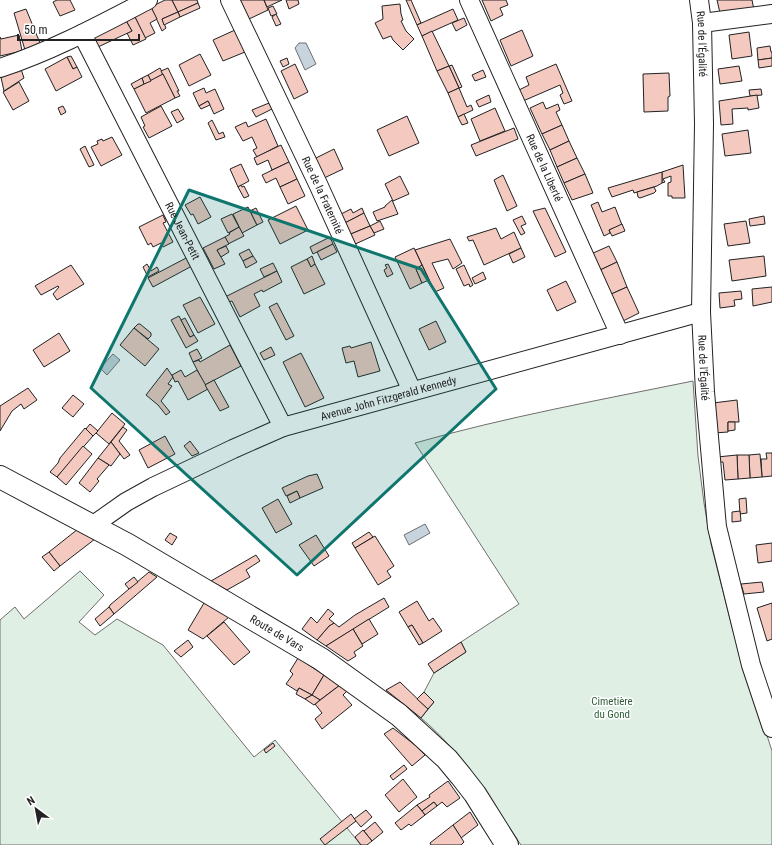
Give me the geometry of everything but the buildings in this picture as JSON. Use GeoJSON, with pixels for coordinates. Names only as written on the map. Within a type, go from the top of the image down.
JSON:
{"type":"FeatureCollection","features":[{"type":"Feature","properties":{"kind":"main road","name":"Route de Vars"},"geometry":{"type":"LineString","coordinates":[[0,477],[128,545],[321,659],[399,715],[447,759],[475,794],[507,845]]}},
{"type":"Feature","properties":{"kind":"street"},"geometry":{"type":"LineString","coordinates":[[0,68],[37,55],[148,0]]}},
{"type":"Feature","properties":{"kind":"street","name":"Rue de la Fraternité"},"geometry":{"type":"LineString","coordinates":[[230,0],[321,191],[412,391]]}},
{"type":"Feature","properties":{"kind":"street","name":"Rue de la Liberté"},"geometry":{"type":"LineString","coordinates":[[469,0],[620,335]]}},
{"type":"Feature","properties":{"kind":"street","name":"Rue de l'Égalité"},"geometry":{"type":"LineString","coordinates":[[699,0],[702,23],[704,124],[701,312],[705,392],[717,527],[751,665],[772,728]]}},
{"type":"Feature","properties":{"kind":"street"},"geometry":{"type":"LineString","coordinates":[[702,23],[772,14]]}},
{"type":"Feature","properties":{"kind":"street","name":"Rue Jean-Petit"},"geometry":{"type":"LineString","coordinates":[[82,34],[283,427]]}},
{"type":"Feature","properties":{"kind":"street","name":"Avenue John Fitzgerald Kennedy"},"geometry":{"type":"LineString","coordinates":[[92,526],[126,502],[146,491],[232,449],[283,427],[701,312]]}},
{"type":"Feature","properties":{"kind":"highlighted area"},"geometry":{"type":"Polygon","coordinates":[[[189,190],[421,269],[496,389],[297,575],[91,388],[189,190]]]}},
{"type":"Feature","properties":{"kind":"green space","name":"Cimetière du Gond"},"geometry":{"type":"Polygon","coordinates":[[[693,381],[698,456],[711,544],[733,631],[772,751],[772,845],[521,845],[487,794],[463,762],[450,746],[421,718],[434,702],[424,692],[434,673],[466,652],[461,642],[519,604],[415,443],[518,417],[693,381]]]}},
{"type":"Feature","properties":{"kind":"green space"},"geometry":{"type":"Polygon","coordinates":[[[80,571],[104,595],[79,622],[95,635],[117,619],[163,645],[254,757],[275,740],[361,845],[0,845],[0,620],[15,607],[24,619],[80,571]]]}},
{"type":"Feature","properties":{"kind":"shaded area"},"geometry":{"type":"Polygon","coordinates":[[[299,43],[306,43],[316,64],[305,70],[295,48],[299,43]]]}},
{"type":"Feature","properties":{"kind":"shaded area"},"geometry":{"type":"Polygon","coordinates":[[[113,354],[120,360],[107,375],[100,368],[113,354]]]}},
{"type":"Feature","properties":{"kind":"shaded area"},"geometry":{"type":"Polygon","coordinates":[[[425,524],[430,533],[409,545],[404,535],[425,524]]]}}]}
